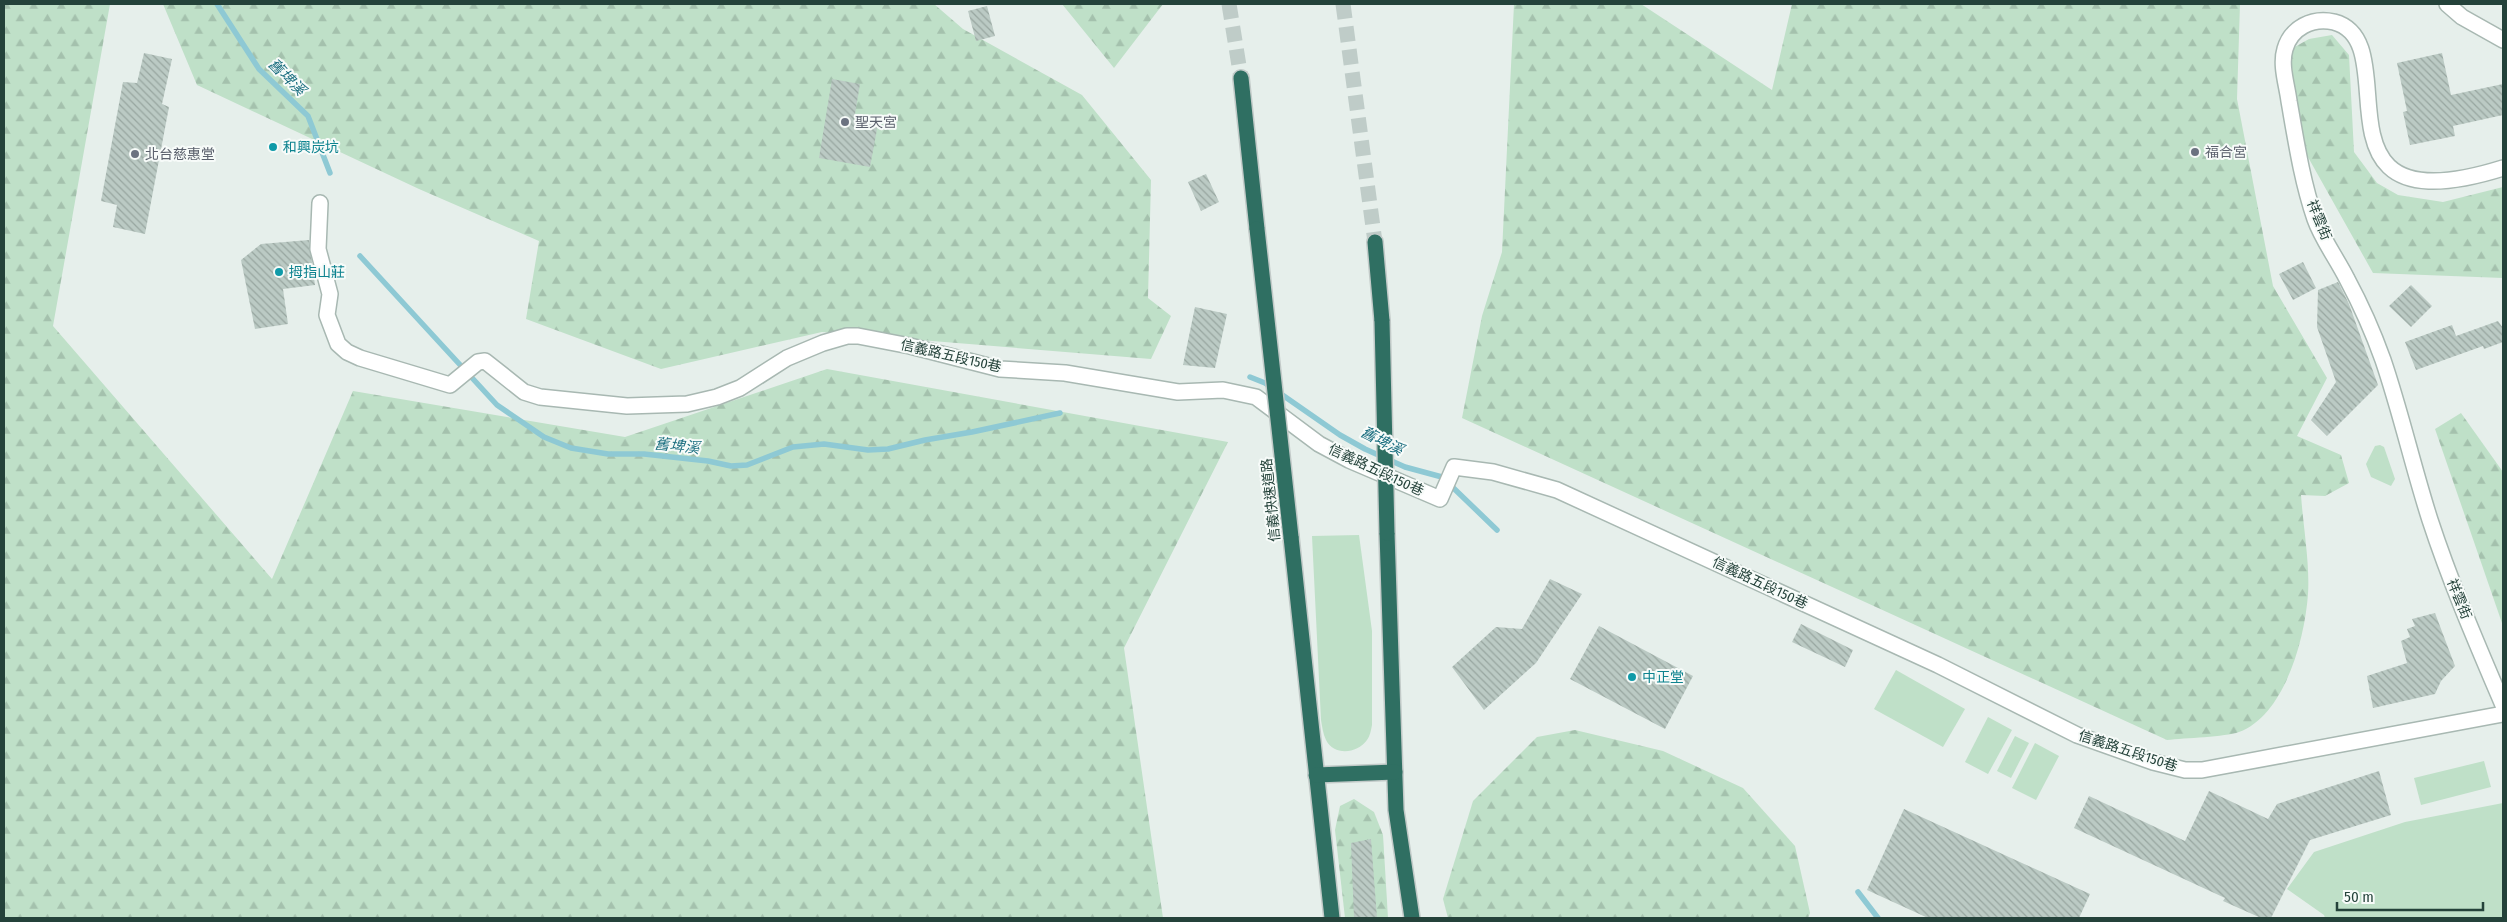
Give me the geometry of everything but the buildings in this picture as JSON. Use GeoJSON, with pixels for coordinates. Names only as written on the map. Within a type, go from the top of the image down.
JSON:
{"type":"FeatureCollection","features":[{"type":"Feature","properties":{"kind":"highway","name":"信義快速道路"},"geometry":{"type":"LineString","coordinates":[[1241,78],[1332,918]]}},
{"type":"Feature","properties":{"kind":"highway"},"geometry":{"type":"LineString","coordinates":[[1376,242],[1382,322],[1386,533],[1396,810],[1412,918]]}},
{"type":"Feature","properties":{"kind":"highway"},"geometry":{"type":"LineString","coordinates":[[1316,775],[1395,772]]}},
{"type":"Feature","properties":{"kind":"street"},"geometry":{"type":"LineString","coordinates":[[2447,4],[2462,17],[2503,40]]}},
{"type":"Feature","properties":{"kind":"street","name":"祥雲街"},"geometry":{"type":"LineString","coordinates":[[2503,168],[2453,181],[2436,182],[2401,174],[2380,156],[2373,143],[2368,114],[2365,61],[2355,37],[2346,28],[2334,22],[2320,20],[2297,28],[2289,39],[2284,52],[2284,69],[2300,164],[2316,220],[2355,294],[2377,343],[2448,572],[2503,706]]}},
{"type":"Feature","properties":{"kind":"street","name":"信義路五段150巷"},"geometry":{"type":"LineString","coordinates":[[320,203],[318,249],[330,294],[327,315],[338,344],[347,352],[360,358],[450,385],[478,362],[485,361],[524,392],[540,397],[627,406],[687,404],[717,398],[740,388],[787,358],[823,342],[846,336],[858,336],[910,346],[1000,368],[1065,374],[1178,392],[1223,390],[1256,398],[1326,448],[1349,460],[1440,499],[1454,467],[1493,472],[1557,490],[1938,665],[2077,735],[2153,762],[2177,768],[2202,770],[2218,768],[2503,714]]}},
{"type":"Feature","properties":{"kind":"green space"},"geometry":{"type":"Polygon","coordinates":[[[4,4],[110,4],[53,326],[272,579],[353,391],[625,437],[827,369],[1228,442],[1124,648],[1163,918],[4,918],[4,4]]]}},
{"type":"Feature","properties":{"kind":"green space"},"geometry":{"type":"Polygon","coordinates":[[[163,4],[934,4],[963,29],[1082,95],[1151,180],[1148,298],[1171,316],[1151,359],[822,332],[661,369],[526,319],[539,241],[419,189],[197,85],[163,4]]]}},
{"type":"Feature","properties":{"kind":"green space"},"geometry":{"type":"Polygon","coordinates":[[[1062,4],[1163,4],[1114,68],[1062,4]]]}},
{"type":"Feature","properties":{"kind":"green space"},"geometry":{"type":"Polygon","coordinates":[[[1514,4],[1641,4],[1772,90],[1792,4],[2240,4],[2237,99],[2273,286],[2327,378],[2297,436],[2341,455],[2349,483],[2325,496],[2301,495],[2308,570],[2306,612],[2297,653],[2290,673],[2269,709],[2255,723],[2233,734],[2167,740],[1462,418],[1482,316],[1502,252],[1514,4]]]}},
{"type":"Feature","properties":{"kind":"green space"},"geometry":{"type":"Polygon","coordinates":[[[2332,35],[2349,55],[2354,152],[2377,183],[2398,195],[2443,202],[2503,187],[2503,278],[2373,273],[2304,150],[2293,84],[2291,49],[2309,39],[2332,35]]]}},
{"type":"Feature","properties":{"kind":"green space"},"geometry":{"type":"Polygon","coordinates":[[[2461,413],[2503,472],[2503,626],[2435,429],[2461,413]]]}},
{"type":"Feature","properties":{"kind":"green space"},"geometry":{"type":"Polygon","coordinates":[[[2380,445],[2384,447],[2395,479],[2391,486],[2371,477],[2366,464],[2375,446],[2380,445]]]}},
{"type":"Feature","properties":{"kind":"green space"},"geometry":{"type":"Polygon","coordinates":[[[1359,535],[1372,631],[1372,725],[1369,737],[1363,745],[1352,750],[1340,751],[1334,749],[1326,740],[1321,720],[1312,536],[1359,535]]]}},
{"type":"Feature","properties":{"kind":"green space"},"geometry":{"type":"Polygon","coordinates":[[[1896,670],[1965,709],[1943,747],[1874,709],[1896,670]]]}},
{"type":"Feature","properties":{"kind":"green space"},"geometry":{"type":"Polygon","coordinates":[[[1988,717],[2012,730],[1988,774],[1965,762],[1988,717]]]}},
{"type":"Feature","properties":{"kind":"green space"},"geometry":{"type":"Polygon","coordinates":[[[1575,730],[1663,751],[1743,788],[1795,846],[1810,913],[1808,918],[1448,918],[1443,899],[1473,801],[1537,737],[1575,730]]]}},
{"type":"Feature","properties":{"kind":"green space"},"geometry":{"type":"Polygon","coordinates":[[[2015,736],[2029,743],[2011,778],[1997,771],[2015,736]]]}},
{"type":"Feature","properties":{"kind":"green space"},"geometry":{"type":"Polygon","coordinates":[[[2035,743],[2059,756],[2036,800],[2012,788],[2035,743]]]}},
{"type":"Feature","properties":{"kind":"green space"},"geometry":{"type":"Polygon","coordinates":[[[2484,761],[2491,787],[2421,805],[2414,778],[2484,761]]]}},
{"type":"Feature","properties":{"kind":"green space"},"geometry":{"type":"Polygon","coordinates":[[[1354,799],[1374,812],[1383,835],[1388,918],[1345,918],[1335,830],[1340,806],[1354,799]]]}},
{"type":"Feature","properties":{"kind":"green space"},"geometry":{"type":"Polygon","coordinates":[[[2503,803],[2503,918],[2325,918],[2324,915],[2287,889],[2314,852],[2405,822],[2503,803]]]}},
{"type":"Feature","properties":{"kind":"waterway","name":"舊埤溪"},"geometry":{"type":"LineString","coordinates":[[217,4],[259,69],[308,116],[330,173]]}},
{"type":"Feature","properties":{"kind":"waterway","name":"舊埤溪"},"geometry":{"type":"LineString","coordinates":[[360,256],[497,405],[544,437],[571,448],[608,454],[644,454],[708,461],[731,466],[747,465],[793,447],[824,444],[868,450],[888,449],[1060,413]]}},
{"type":"Feature","properties":{"kind":"waterway","name":"舊埤溪"},"geometry":{"type":"LineString","coordinates":[[1250,377],[1265,383],[1340,435],[1365,449],[1405,467],[1442,477],[1497,530]]}},
{"type":"Feature","properties":{"kind":"waterway","name":"舊埤溪"},"geometry":{"type":"LineString","coordinates":[[1858,892],[1878,918]]}},
{"type":"Feature","properties":{"kind":"tunnel"},"geometry":{"type":"LineString","coordinates":[[1229,4],[1241,78]]}},
{"type":"Feature","properties":{"kind":"tunnel"},"geometry":{"type":"LineString","coordinates":[[1343,4],[1375,242]]}},
{"type":"Feature","properties":{"kind":"place","name":"聖天宮"},"geometry":{"type":"Point","coordinates":[845,122]}},
{"type":"Feature","properties":{"kind":"place","name":"和興炭坑"},"geometry":{"type":"Point","coordinates":[273,147]}},
{"type":"Feature","properties":{"kind":"place","name":"福合宮"},"geometry":{"type":"Point","coordinates":[2195,152]}},
{"type":"Feature","properties":{"kind":"place","name":"北台慈惠堂"},"geometry":{"type":"Point","coordinates":[135,154]}},
{"type":"Feature","properties":{"kind":"place","name":"拇指山莊"},"geometry":{"type":"Point","coordinates":[279,272]}},
{"type":"Feature","properties":{"kind":"place","name":"中正堂"},"geometry":{"type":"Point","coordinates":[1632,677]}}]}
